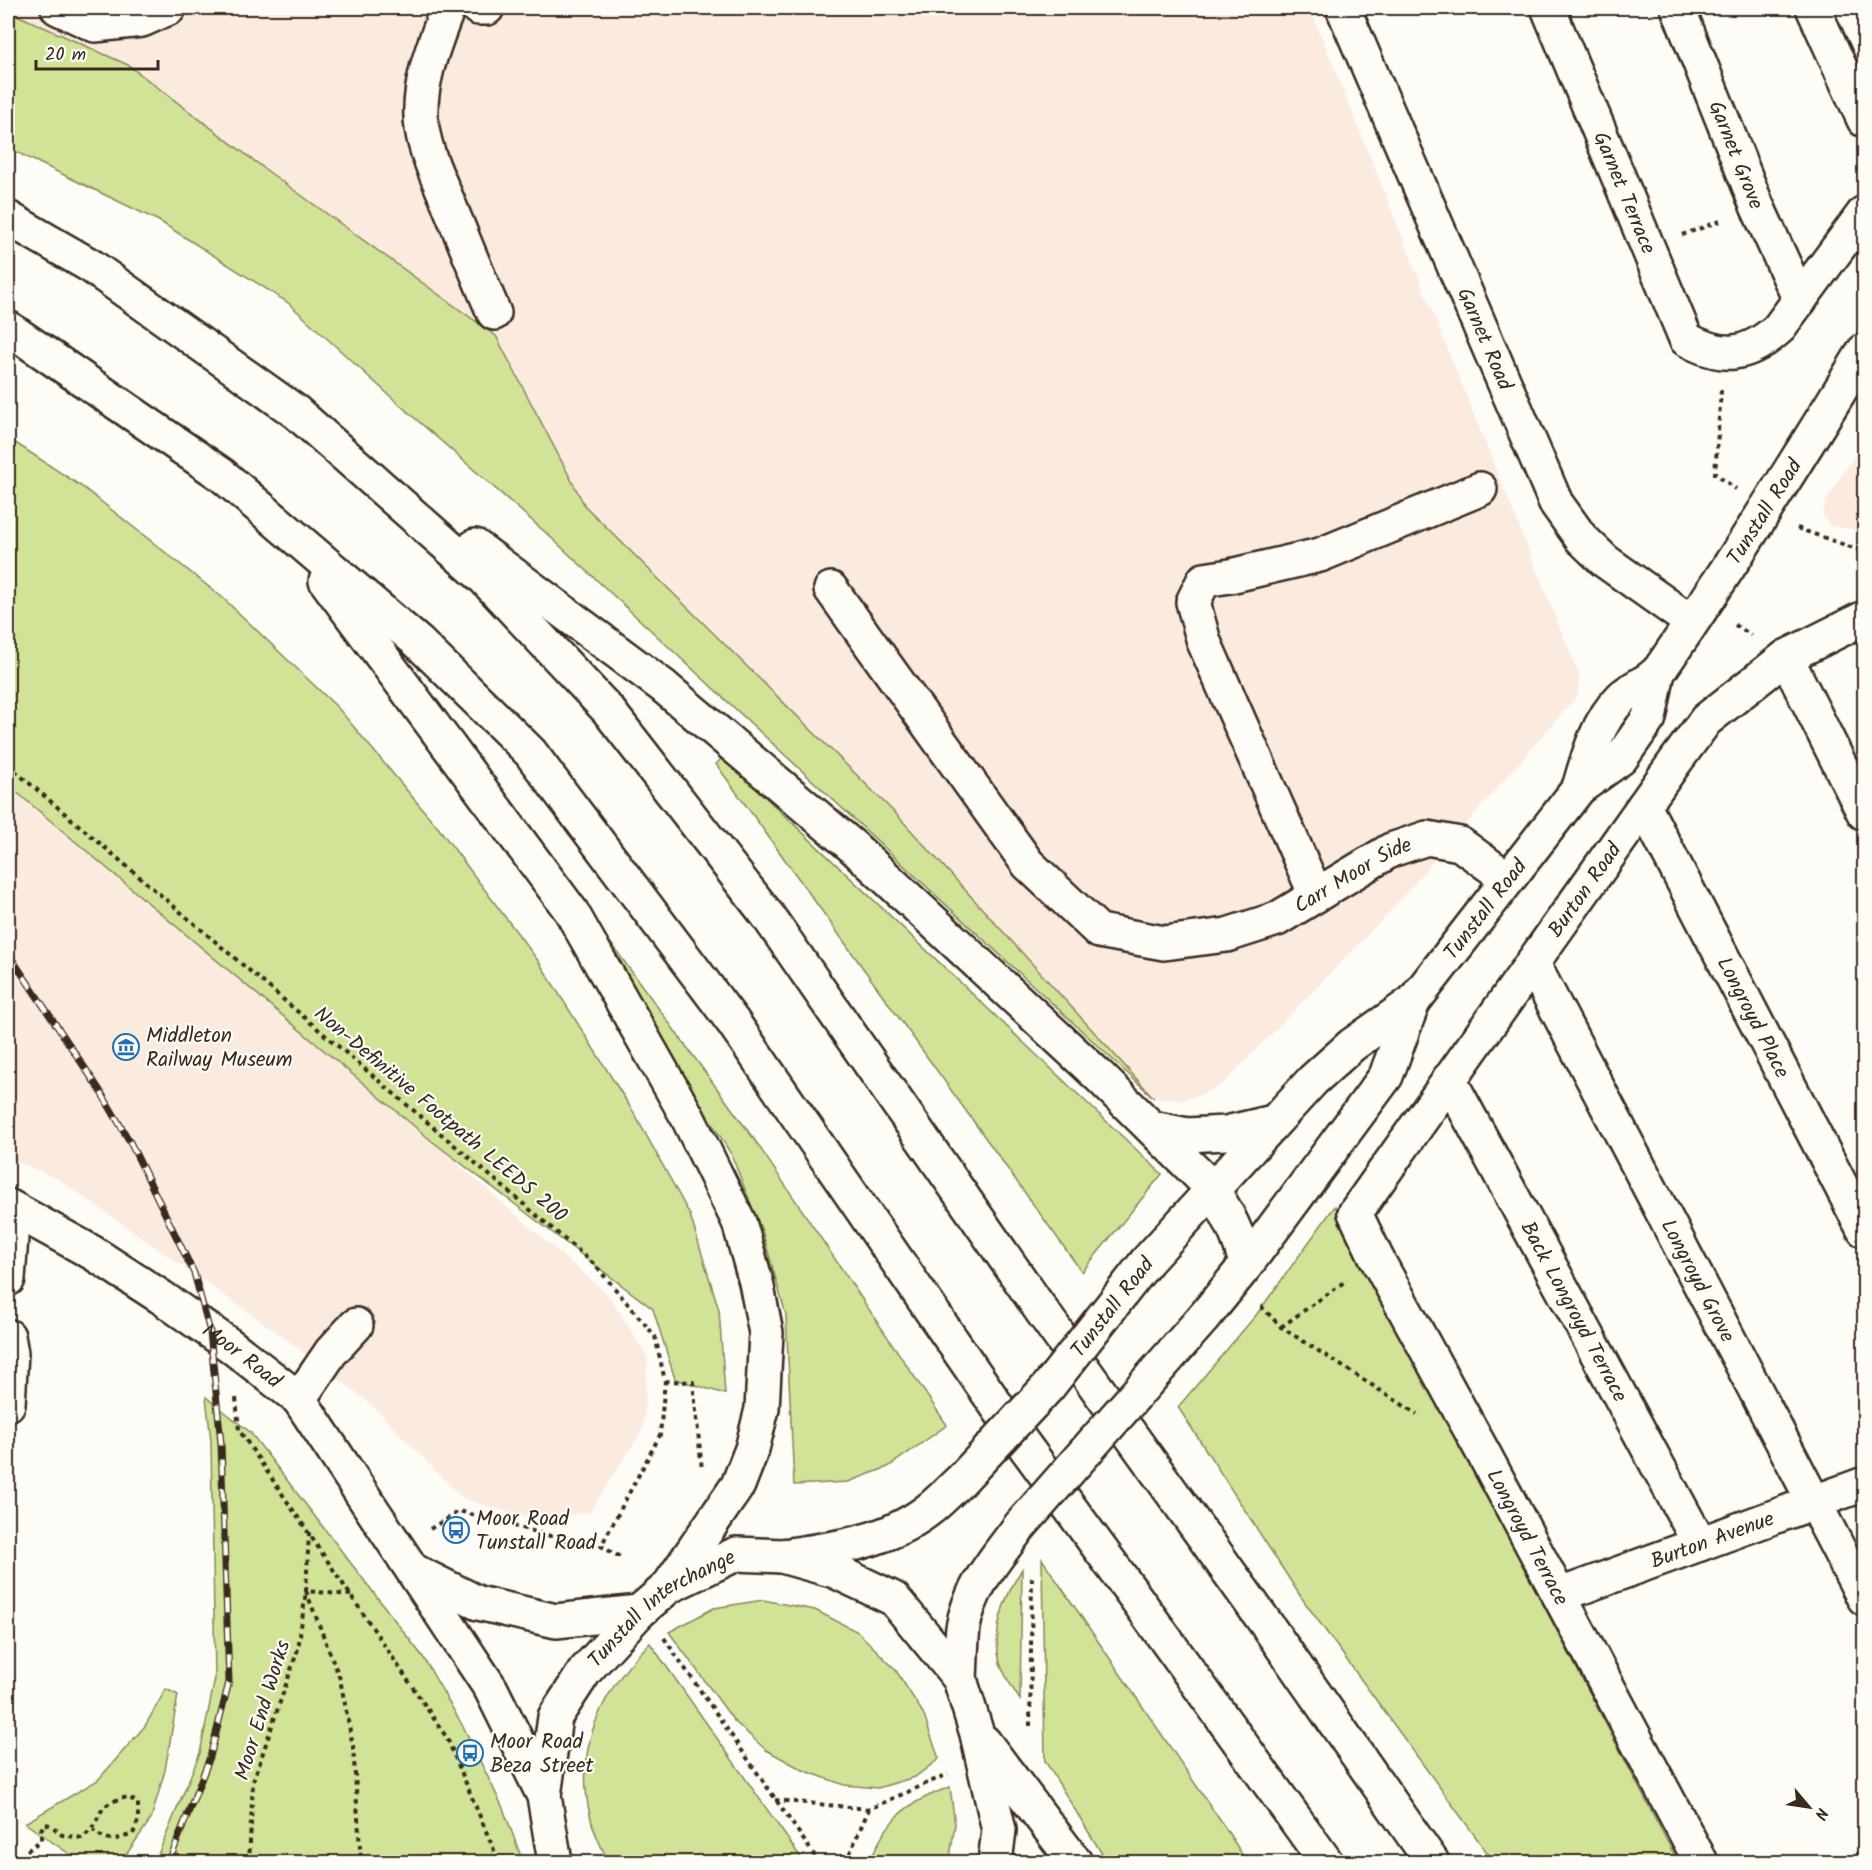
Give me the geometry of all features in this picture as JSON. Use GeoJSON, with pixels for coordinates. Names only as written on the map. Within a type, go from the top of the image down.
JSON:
{"type":"FeatureCollection","features":[{"type":"Feature","properties":{"kind":"main road"},"geometry":{"type":"LineString","coordinates":[[58,8],[95,26],[142,20],[169,8]]}},
{"type":"Feature","properties":{"kind":"main road"},"geometry":{"type":"LineString","coordinates":[[448,8],[427,72],[422,103],[422,128],[429,156],[494,313]]}},
{"type":"Feature","properties":{"kind":"main road"},"geometry":{"type":"LineString","coordinates":[[478,8],[487,8]]}},
{"type":"Feature","properties":{"kind":"main road","name":"Garnet Road"},"geometry":{"type":"LineString","coordinates":[[1343,8],[1556,503],[1581,538],[1605,561],[1691,622]]}},
{"type":"Feature","properties":{"kind":"main road","name":"Garnet Terrace"},"geometry":{"type":"LineString","coordinates":[[1548,8],[1686,339],[1703,349],[1723,353],[1744,351],[1762,342],[1778,329],[1800,300]]}},
{"type":"Feature","properties":{"kind":"main road","name":"Garnet Grove"},"geometry":{"type":"LineString","coordinates":[[1678,8],[1757,206],[1800,300]]}},
{"type":"Feature","properties":{"kind":"main road"},"geometry":{"type":"LineString","coordinates":[[1813,8],[1864,117]]}},
{"type":"Feature","properties":{"kind":"main road"},"geometry":{"type":"LineString","coordinates":[[1800,300],[1864,213]]}},
{"type":"Feature","properties":{"kind":"main road"},"geometry":{"type":"LineString","coordinates":[[8,218],[91,266],[296,412],[672,694],[852,846],[1152,1128],[1212,1188],[1233,1223],[1246,1265]]}},
{"type":"Feature","properties":{"kind":"main road"},"geometry":{"type":"LineString","coordinates":[[8,328],[222,475],[419,643],[530,752],[733,1022],[1021,1441],[1326,1863]]}},
{"type":"Feature","properties":{"kind":"main road","name":"Tunstall Road"},"geometry":{"type":"LineString","coordinates":[[782,1556],[835,1549],[884,1536],[926,1512],[961,1480],[1048,1387],[1147,1261],[1313,1080],[1352,1045],[1413,1002],[1579,788],[1621,758],[1649,718],[1658,672],[1766,510],[1864,351]]}},
{"type":"Feature","properties":{"kind":"main road"},"geometry":{"type":"LineString","coordinates":[[296,412],[484,578],[608,710],[768,916],[1041,1310],[1267,1625],[1432,1863]]}},
{"type":"Feature","properties":{"kind":"main road"},"geometry":{"type":"LineString","coordinates":[[1316,895],[1204,642],[1193,602],[1204,580],[1320,555],[1480,489]]}},
{"type":"Feature","properties":{"kind":"main road"},"geometry":{"type":"LineString","coordinates":[[292,535],[571,911],[687,1116],[739,1222],[756,1281],[766,1333],[762,1409],[752,1449],[738,1485],[668,1587]]}},
{"type":"Feature","properties":{"kind":"main road","name":"Carr Moor Side"},"geometry":{"type":"LineString","coordinates":[[831,589],[1028,864],[1099,931],[1164,942],[1227,935],[1277,919],[1391,850],[1427,838],[1460,844],[1508,879]]}},
{"type":"Feature","properties":{"kind":"main road","name":"Burton Road"},"geometry":{"type":"LineString","coordinates":[[1355,1213],[1706,720],[1786,657],[1864,618]]}},
{"type":"Feature","properties":{"kind":"main road"},"geometry":{"type":"LineString","coordinates":[[1786,657],[1864,813]]}},
{"type":"Feature","properties":{"kind":"main road","name":"Longroyd Place"},"geometry":{"type":"LineString","coordinates":[[1644,806],[1864,1230]]}},
{"type":"Feature","properties":{"kind":"main road","name":"Longroyd Grove"},"geometry":{"type":"LineString","coordinates":[[1533,963],[1864,1598]]}},
{"type":"Feature","properties":{"kind":"main road","name":"Tunstall Road"},"geometry":{"type":"LineString","coordinates":[[960,1679],[963,1626],[970,1600],[980,1580],[1020,1526],[1205,1316],[1246,1265],[1386,1077],[1413,1002]]}},
{"type":"Feature","properties":{"kind":"main road","name":"Back Longroyd Terrace"},"geometry":{"type":"LineString","coordinates":[[1449,1079],[1700,1544]]}},
{"type":"Feature","properties":{"kind":"main road"},"geometry":{"type":"LineString","coordinates":[[1152,1128],[1187,1135],[1226,1133],[1273,1122]]}},
{"type":"Feature","properties":{"kind":"main road"},"geometry":{"type":"LineString","coordinates":[[8,1279],[10,1207]]}},
{"type":"Feature","properties":{"kind":"main road","name":"Moor Road"},"geometry":{"type":"LineString","coordinates":[[10,1207],[93,1253],[161,1297],[231,1346],[299,1399],[491,1689],[544,1796]]}},
{"type":"Feature","properties":{"kind":"main road","name":"Longroyd Terrace"},"geometry":{"type":"LineString","coordinates":[[1355,1213],[1377,1259],[1560,1595],[1701,1863]]}},
{"type":"Feature","properties":{"kind":"main road"},"geometry":{"type":"LineString","coordinates":[[299,1399],[331,1352],[356,1324]]}},
{"type":"Feature","properties":{"kind":"main road"},"geometry":{"type":"LineString","coordinates":[[8,1336],[11,1353],[8,1404]]}},
{"type":"Feature","properties":{"kind":"main road","name":"Burton Avenue"},"geometry":{"type":"LineString","coordinates":[[1560,1595],[1864,1484]]}},
{"type":"Feature","properties":{"kind":"main road","name":"Tunstall Interchange"},"geometry":{"type":"LineString","coordinates":[[555,1863],[544,1796],[555,1717],[585,1671],[639,1611],[668,1587],[736,1554],[782,1556],[836,1570],[894,1599],[960,1679],[977,1734],[999,1830],[994,1863]]}},
{"type":"Feature","properties":{"kind":"main road","name":"Moor Road"},"geometry":{"type":"LineString","coordinates":[[406,1559],[478,1603],[556,1621],[639,1611]]}},
{"type":"Feature","properties":{"kind":"main road"},"geometry":{"type":"LineString","coordinates":[[1133,1594],[1309,1863]]}},
{"type":"Feature","properties":{"kind":"main road"},"geometry":{"type":"LineString","coordinates":[[977,1734],[1075,1863]]}},
{"type":"Feature","properties":{"kind":"path"},"geometry":{"type":"LineString","coordinates":[[1647,249],[1757,206]]}},
{"type":"Feature","properties":{"kind":"path","name":"Non-Definitive Footpath LEEDS 200"},"geometry":{"type":"LineString","coordinates":[[8,765],[595,1265],[655,1336],[665,1381],[660,1435],[602,1546]]}},
{"type":"Feature","properties":{"kind":"path"},"geometry":{"type":"LineString","coordinates":[[1281,1327],[1377,1259]]}},
{"type":"Feature","properties":{"kind":"path"},"geometry":{"type":"LineString","coordinates":[[1260,1305],[1281,1327],[1418,1414]]}},
{"type":"Feature","properties":{"kind":"path"},"geometry":{"type":"LineString","coordinates":[[231,1346],[239,1430],[447,1738],[499,1863]]}},
{"type":"Feature","properties":{"kind":"path"},"geometry":{"type":"LineString","coordinates":[[665,1381],[693,1382],[702,1470],[738,1485]]}},
{"type":"Feature","properties":{"kind":"path"},"geometry":{"type":"LineString","coordinates":[[406,1559],[459,1511],[587,1546],[602,1546],[621,1558]]}},
{"type":"Feature","properties":{"kind":"path","name":"Moor End Works"},"geometry":{"type":"LineString","coordinates":[[249,1863],[253,1782],[298,1649],[306,1591],[309,1531]]}},
{"type":"Feature","properties":{"kind":"path"},"geometry":{"type":"LineString","coordinates":[[1030,1726],[1032,1567]]}},
{"type":"Feature","properties":{"kind":"path"},"geometry":{"type":"LineString","coordinates":[[352,1595],[306,1591],[340,1679],[353,1746],[361,1863]]}},
{"type":"Feature","properties":{"kind":"path"},"geometry":{"type":"LineString","coordinates":[[664,1637],[819,1863]]}},
{"type":"Feature","properties":{"kind":"path"},"geometry":{"type":"LineString","coordinates":[[775,1800],[869,1809],[948,1774]]}},
{"type":"Feature","properties":{"kind":"path"},"geometry":{"type":"LineString","coordinates":[[13,1863],[41,1840],[41,1830],[44,1824],[51,1825],[62,1835],[82,1838],[93,1830],[98,1815],[111,1801],[128,1797],[138,1803],[138,1821],[133,1834],[115,1840],[102,1838],[93,1830]]}},
{"type":"Feature","properties":{"kind":"path"},"geometry":{"type":"LineString","coordinates":[[846,1863],[869,1809]]}},
{"type":"Feature","properties":{"kind":"shaded area"},"geometry":{"type":"Polygon","coordinates":[[[8,8],[1310,8],[1579,675],[1578,695],[1386,916],[1223,1084],[1181,1101],[1154,1098],[897,815],[585,506],[496,336],[269,172],[128,65],[8,11],[8,8]]]}},
{"type":"Feature","properties":{"kind":"shaded area"},"geometry":{"type":"Polygon","coordinates":[[[1864,440],[1864,531],[1830,526],[1822,515],[1825,503],[1864,440]]]}},
{"type":"Feature","properties":{"kind":"shaded area"},"geometry":{"type":"Polygon","coordinates":[[[8,785],[433,1142],[609,1296],[648,1357],[643,1429],[590,1512],[536,1521],[462,1498],[373,1406],[285,1338],[58,1179],[8,1158],[8,785]]]}},
{"type":"Feature","properties":{"kind":"green space"},"geometry":{"type":"Polygon","coordinates":[[[8,11],[128,65],[269,172],[496,336],[585,506],[897,815],[1154,1098],[545,532],[287,302],[159,221],[8,148],[8,11]]]}},
{"type":"Feature","properties":{"kind":"green space"},"geometry":{"type":"Polygon","coordinates":[[[8,438],[84,488],[223,598],[338,708],[440,830],[539,962],[634,1113],[690,1215],[719,1310],[725,1394],[675,1379],[653,1309],[433,1142],[8,785],[8,438]]]}},
{"type":"Feature","properties":{"kind":"green space"},"geometry":{"type":"Polygon","coordinates":[[[723,757],[1162,1174],[1082,1272],[716,764],[723,757]]]}},
{"type":"Feature","properties":{"kind":"green space"},"geometry":{"type":"Polygon","coordinates":[[[561,875],[754,1139],[947,1425],[888,1467],[848,1482],[794,1485],[786,1315],[763,1234],[731,1154],[561,875]]]}},
{"type":"Feature","properties":{"kind":"green space"},"geometry":{"type":"Polygon","coordinates":[[[1335,1206],[1678,1862],[1494,1862],[1301,1597],[1178,1407],[1257,1314],[1335,1206]]]}},
{"type":"Feature","properties":{"kind":"green space"},"geometry":{"type":"Polygon","coordinates":[[[206,1397],[250,1432],[423,1657],[465,1730],[503,1808],[523,1862],[155,1862],[200,1753],[215,1678],[211,1441],[206,1397]]]}},
{"type":"Feature","properties":{"kind":"green space"},"geometry":{"type":"Polygon","coordinates":[[[1042,1559],[1247,1862],[1107,1862],[1045,1761],[1042,1559]]]}},
{"type":"Feature","properties":{"kind":"green space"},"geometry":{"type":"Polygon","coordinates":[[[1022,1569],[1020,1700],[1000,1663],[997,1638],[1001,1613],[1022,1569]]]}},
{"type":"Feature","properties":{"kind":"green space"},"geometry":{"type":"Polygon","coordinates":[[[763,1600],[815,1610],[858,1632],[895,1669],[923,1713],[939,1759],[915,1777],[878,1788],[844,1785],[803,1770],[766,1750],[734,1721],[669,1632],[714,1608],[763,1600]]]}},
{"type":"Feature","properties":{"kind":"green space"},"geometry":{"type":"Polygon","coordinates":[[[650,1643],[804,1862],[608,1862],[592,1825],[586,1794],[589,1746],[595,1723],[605,1702],[618,1681],[650,1643]]]}},
{"type":"Feature","properties":{"kind":"green space"},"geometry":{"type":"Polygon","coordinates":[[[166,1689],[178,1695],[165,1770],[151,1819],[121,1862],[81,1862],[25,1823],[98,1780],[145,1726],[166,1689]]]}},
{"type":"Feature","properties":{"kind":"green space"},"geometry":{"type":"Polygon","coordinates":[[[950,1787],[955,1825],[949,1862],[870,1862],[884,1834],[900,1814],[909,1806],[950,1787]]]}},
{"type":"Feature","properties":{"kind":"railway"},"geometry":{"type":"LineString","coordinates":[[8,953],[99,1089],[130,1142],[194,1273],[210,1332],[221,1443],[229,1682],[210,1757],[169,1862]]}},
{"type":"Feature","properties":{"kind":"place","name":"Middleton Railway Museum"},"geometry":{"type":"Point","coordinates":[126,1047]}},
{"type":"Feature","properties":{"kind":"place","name":"Moor Road Tunstall Road"},"geometry":{"type":"Point","coordinates":[456,1530]}},
{"type":"Feature","properties":{"kind":"place","name":"Moor Road Beza Street"},"geometry":{"type":"Point","coordinates":[470,1753]}}]}
